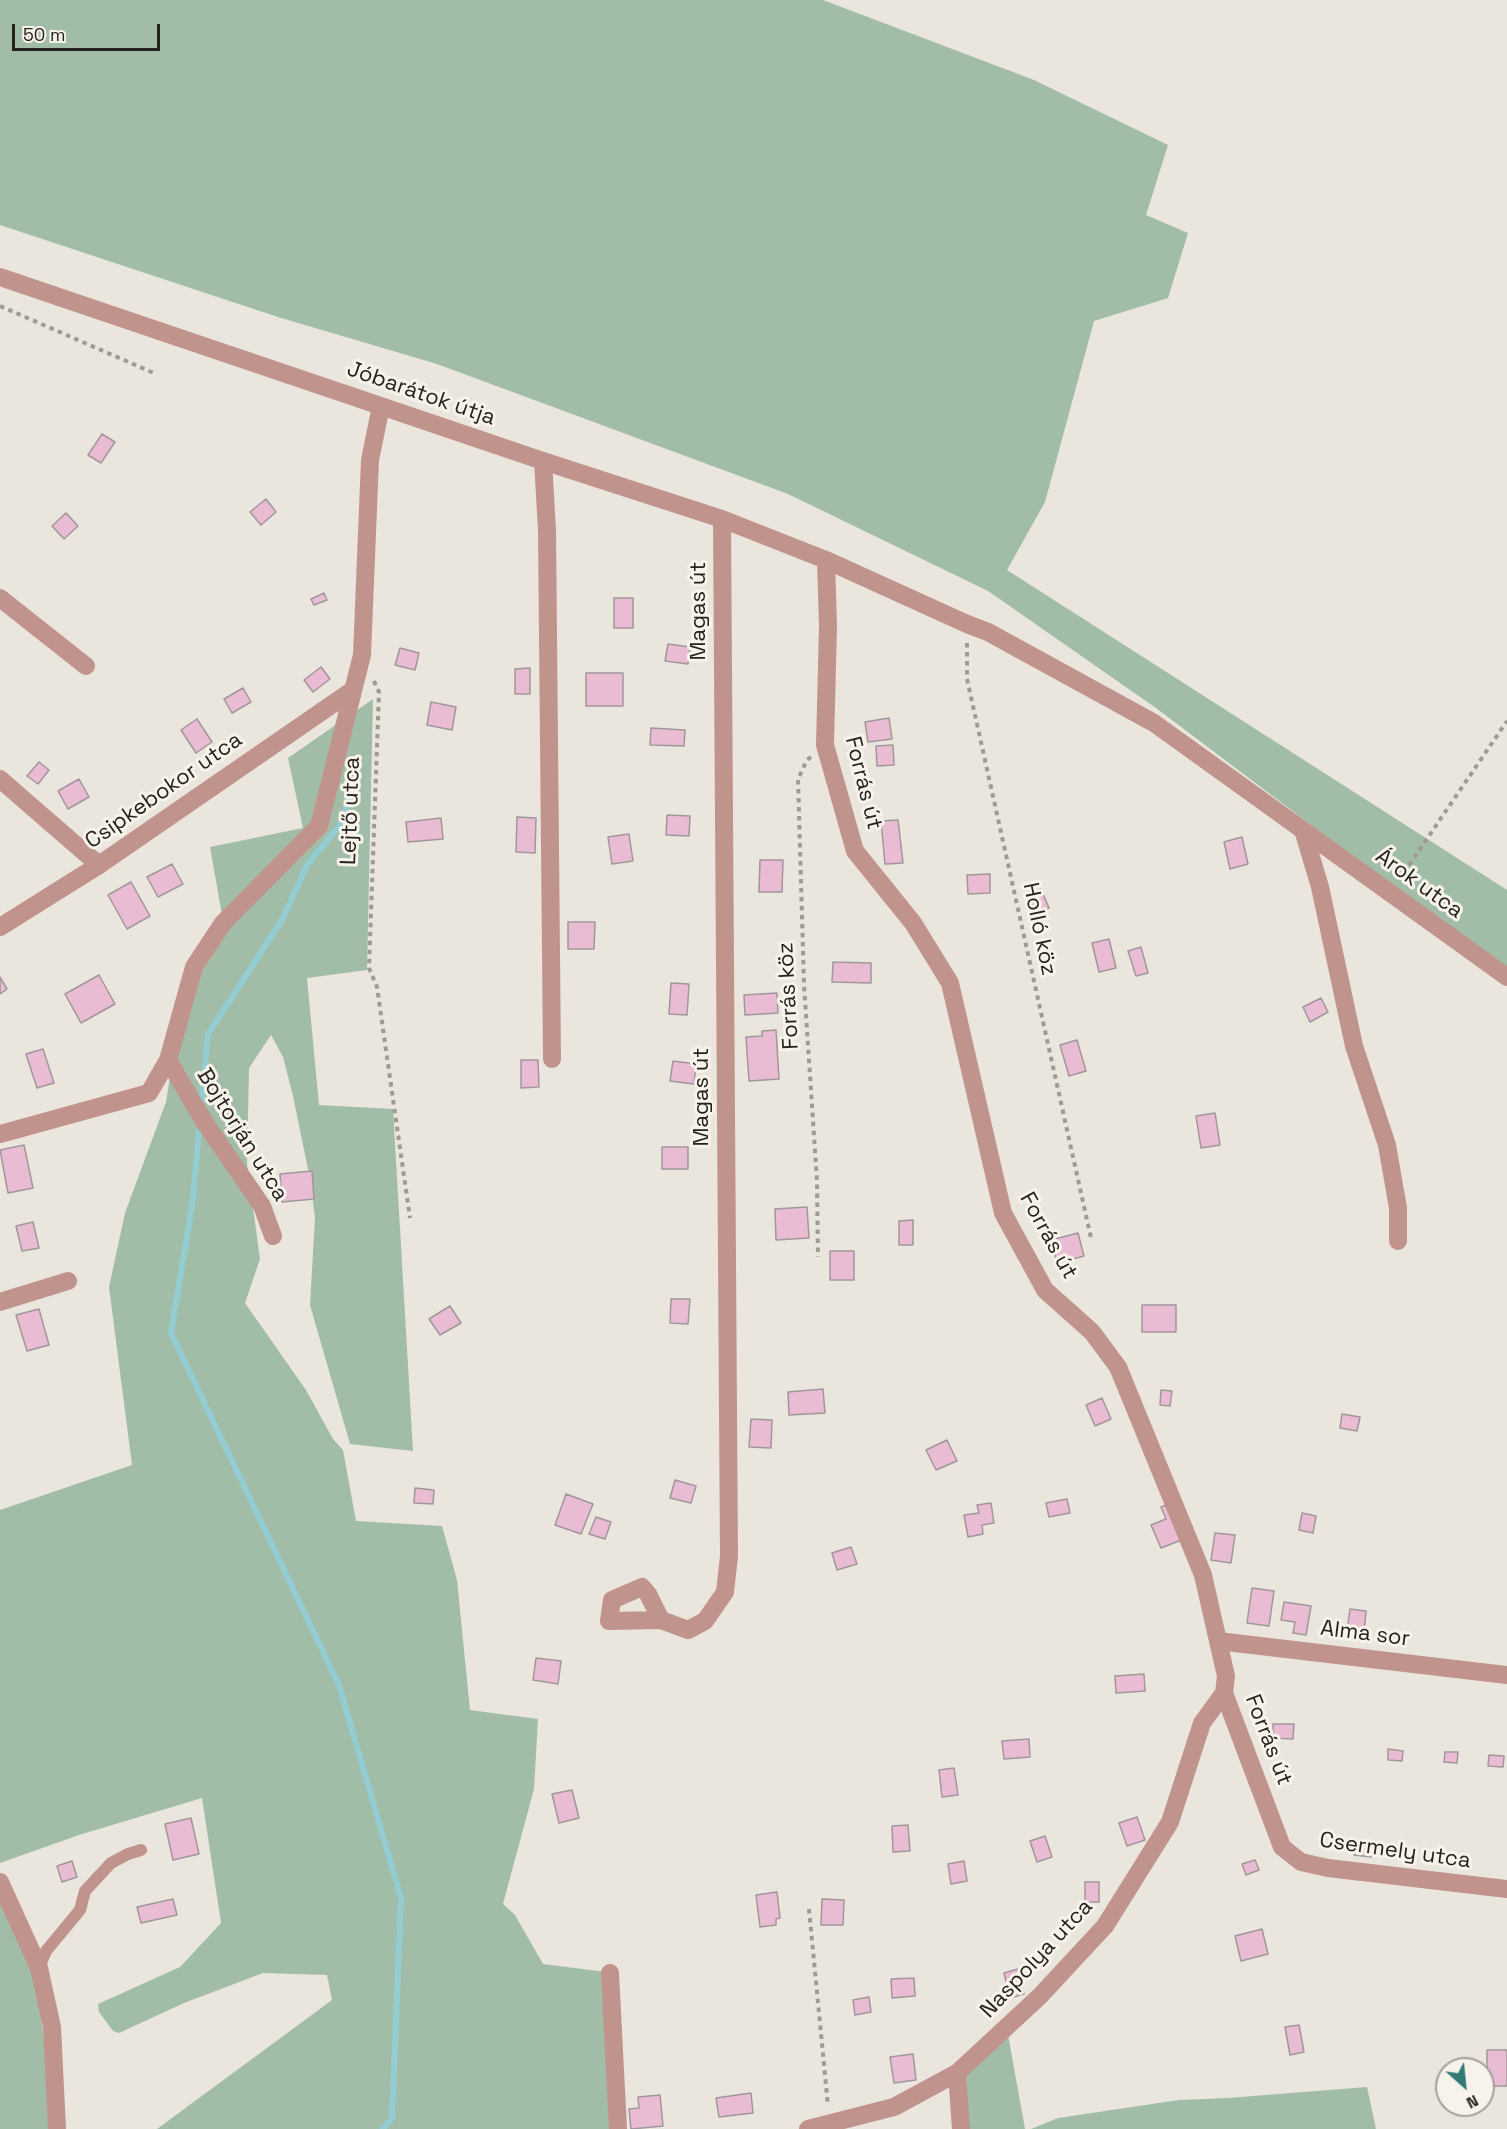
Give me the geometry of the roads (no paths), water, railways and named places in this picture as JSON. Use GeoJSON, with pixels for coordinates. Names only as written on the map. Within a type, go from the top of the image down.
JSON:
{"type":"FeatureCollection","features":[{"type":"Feature","properties":{"kind":"street","name":"Jóbarátok útja"},"geometry":{"type":"LineString","coordinates":[[0,278],[722,519],[826,560],[967,624]]}},
{"type":"Feature","properties":{"kind":"street"},"geometry":{"type":"LineString","coordinates":[[0,1134],[149,1093],[168,1060],[194,967],[223,923],[319,826],[362,655],[370,460],[381,406]]}},
{"type":"Feature","properties":{"kind":"street"},"geometry":{"type":"LineString","coordinates":[[543,461],[547,530],[552,1059]]}},
{"type":"Feature","properties":{"kind":"street","name":"Magas út"},"geometry":{"type":"LineString","coordinates":[[661,1620],[688,1630],[705,1621],[725,1592],[729,1556],[722,519]]}},
{"type":"Feature","properties":{"kind":"street","name":"Forrás út"},"geometry":{"type":"LineString","coordinates":[[826,560],[828,626],[825,745],[855,851],[913,923],[950,983],[1003,1213],[1045,1290],[1092,1332],[1118,1367],[1203,1575],[1226,1676],[1224,1693],[1282,1847]]}},
{"type":"Feature","properties":{"kind":"street"},"geometry":{"type":"LineString","coordinates":[[0,598],[86,666]]}},
{"type":"Feature","properties":{"kind":"street","name":"Árok utca"},"geometry":{"type":"LineString","coordinates":[[967,624],[988,632],[1155,723],[1507,977]]}},
{"type":"Feature","properties":{"kind":"street","name":"Csipkebokor utca"},"geometry":{"type":"LineString","coordinates":[[0,927],[99,865],[353,690]]}},
{"type":"Feature","properties":{"kind":"street"},"geometry":{"type":"LineString","coordinates":[[0,779],[99,865]]}},
{"type":"Feature","properties":{"kind":"street"},"geometry":{"type":"LineString","coordinates":[[1303,830],[1320,887],[1354,1046],[1387,1145],[1398,1208],[1398,1241]]}},
{"type":"Feature","properties":{"kind":"street","name":"Bojtorján utca"},"geometry":{"type":"LineString","coordinates":[[168,1060],[205,1123],[262,1206],[273,1236]]}},
{"type":"Feature","properties":{"kind":"street"},"geometry":{"type":"LineString","coordinates":[[0,1302],[68,1281]]}},
{"type":"Feature","properties":{"kind":"street","name":"Alma sor"},"geometry":{"type":"LineString","coordinates":[[1218,1641],[1507,1675]]}},
{"type":"Feature","properties":{"kind":"street","name":"Naspolya utca"},"geometry":{"type":"LineString","coordinates":[[808,2129],[831,2125],[894,2107],[957,2073],[1040,1996],[1104,1926],[1170,1822],[1202,1724],[1224,1693]]}},
{"type":"Feature","properties":{"kind":"street","name":"Csermely utca"},"geometry":{"type":"LineString","coordinates":[[1282,1847],[1301,1862],[1328,1869],[1507,1889]]}},
{"type":"Feature","properties":{"kind":"street"},"geometry":{"type":"LineString","coordinates":[[0,1882],[39,1968],[52,2027],[57,2129]]}},
{"type":"Feature","properties":{"kind":"street"},"geometry":{"type":"LineString","coordinates":[[609,1973],[618,2129]]}},
{"type":"Feature","properties":{"kind":"street"},"geometry":{"type":"LineString","coordinates":[[957,2073],[961,2129]]}},
{"type":"Feature","properties":{"kind":"lane"},"geometry":{"type":"LineString","coordinates":[[39,1968],[46,1951],[80,1910],[85,1891],[111,1863],[141,1850]]}},
{"type":"Feature","properties":{"kind":"waterway"},"geometry":{"type":"LineString","coordinates":[[201,1107],[208,1034],[282,920],[307,865],[345,819],[347,796]]}},
{"type":"Feature","properties":{"kind":"waterway"},"geometry":{"type":"LineString","coordinates":[[200,1123],[192,1207],[171,1333],[339,1685],[401,1898],[392,2118],[383,2129]]}}]}
